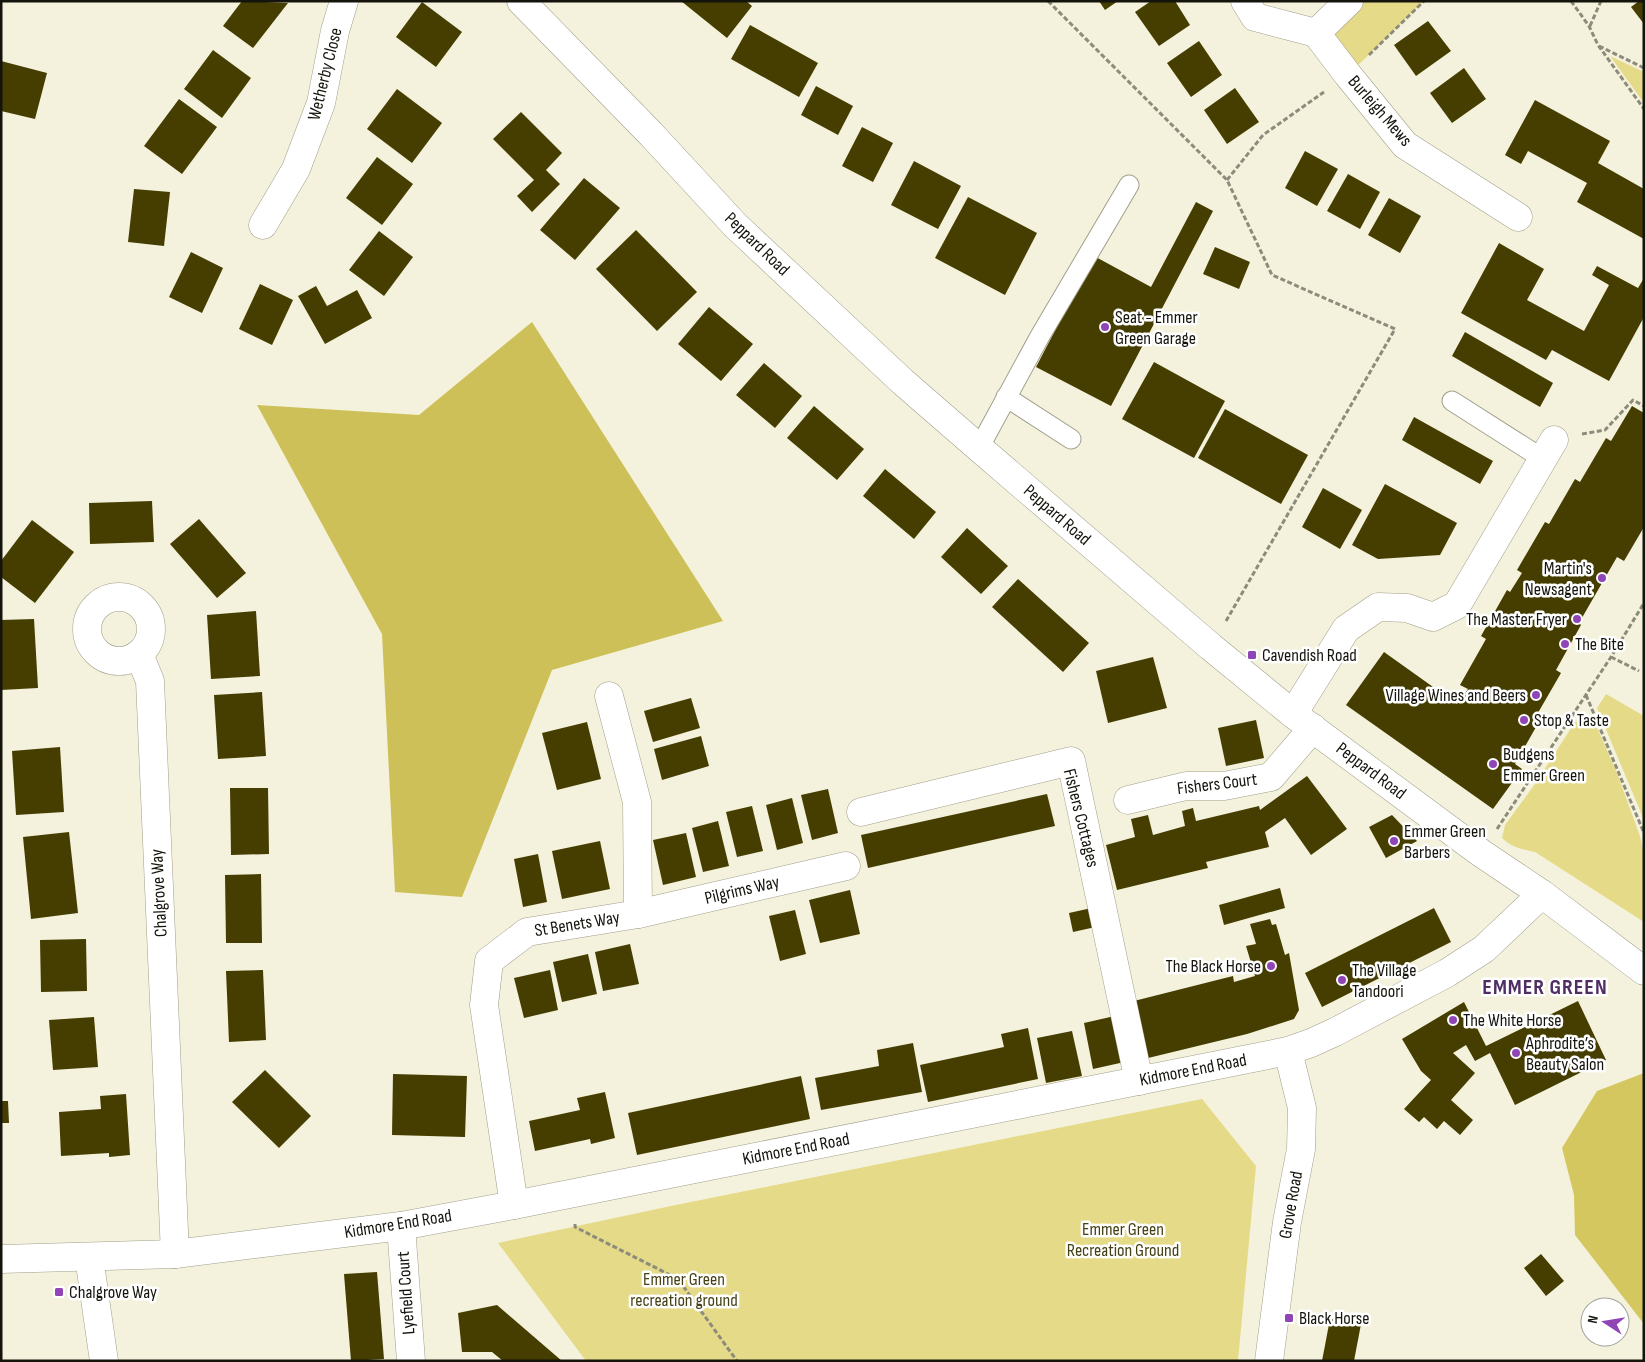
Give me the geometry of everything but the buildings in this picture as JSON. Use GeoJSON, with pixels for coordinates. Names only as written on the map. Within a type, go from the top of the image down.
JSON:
{"type":"FeatureCollection","features":[{"type":"Feature","properties":{"kind":"street","name":"Wetherby Close"},"geometry":{"type":"LineString","coordinates":[[263,225],[296,169],[322,103],[334,31],[344,1]]}},
{"type":"Feature","properties":{"kind":"street","name":"Peppard Road"},"geometry":{"type":"LineString","coordinates":[[522,1],[651,134],[736,226],[903,382],[979,448],[1211,647],[1303,721],[1644,970]]}},
{"type":"Feature","properties":{"kind":"street"},"geometry":{"type":"LineString","coordinates":[[1245,1],[1255,17],[1316,33],[1349,1]]}},
{"type":"Feature","properties":{"kind":"street","name":"Burleigh Mews"},"geometry":{"type":"LineString","coordinates":[[1316,33],[1405,144],[1518,217]]}},
{"type":"Feature","properties":{"kind":"street"},"geometry":{"type":"LineString","coordinates":[[1303,721],[1346,629],[1378,607],[1407,608],[1433,617],[1456,605],[1548,449]]}},
{"type":"Feature","properties":{"kind":"street","name":"Chalgrove Way"},"geometry":{"type":"LineString","coordinates":[[139,654],[150,681],[176,1254]]}},
{"type":"Feature","properties":{"kind":"street","name":"St Benets Way"},"geometry":{"type":"LineString","coordinates":[[514,1205],[484,1005],[489,961],[527,932],[638,914],[637,802],[608,696]]}},
{"type":"Feature","properties":{"kind":"street","name":"Fishers Court"},"geometry":{"type":"LineString","coordinates":[[1128,800],[1186,786],[1224,786],[1271,777],[1303,721]]}},
{"type":"Feature","properties":{"kind":"street","name":"Fishers Cottages"},"geometry":{"type":"LineString","coordinates":[[861,812],[1071,761],[1138,1081]]}},
{"type":"Feature","properties":{"kind":"street","name":"Pilgrims Way"},"geometry":{"type":"LineString","coordinates":[[638,914],[846,866]]}},
{"type":"Feature","properties":{"kind":"street","name":"Kidmore End Road"},"geometry":{"type":"LineString","coordinates":[[1,1260],[176,1254],[401,1226],[572,1194],[1288,1051],[1336,1032],[1447,973],[1484,949],[1542,894]]}},
{"type":"Feature","properties":{"kind":"street","name":"Grove Road"},"geometry":{"type":"LineString","coordinates":[[1269,1361],[1287,1222],[1300,1149],[1302,1108],[1288,1051]]}},
{"type":"Feature","properties":{"kind":"street","name":"Lyefield Court"},"geometry":{"type":"LineString","coordinates":[[401,1226],[411,1361]]}},
{"type":"Feature","properties":{"kind":"street"},"geometry":{"type":"LineString","coordinates":[[88,1257],[104,1361]]}},
{"type":"Feature","properties":{"kind":"lane"},"geometry":{"type":"LineString","coordinates":[[979,448],[1040,336],[1129,185]]}},
{"type":"Feature","properties":{"kind":"lane"},"geometry":{"type":"LineString","coordinates":[[1006,397],[1071,439]]}},
{"type":"Feature","properties":{"kind":"lane"},"geometry":{"type":"LineString","coordinates":[[1452,401],[1548,449]]}},
{"type":"Feature","properties":{"kind":"path"},"geometry":{"type":"LineString","coordinates":[[1048,1],[1227,180],[1272,275],[1395,329],[1211,647]]}},
{"type":"Feature","properties":{"kind":"path"},"geometry":{"type":"LineString","coordinates":[[1227,180],[1263,135],[1348,75],[1424,1]]}},
{"type":"Feature","properties":{"kind":"path"},"geometry":{"type":"LineString","coordinates":[[1571,1],[1589,26],[1598,46],[1644,109]]}},
{"type":"Feature","properties":{"kind":"path"},"geometry":{"type":"LineString","coordinates":[[1589,26],[1601,1]]}},
{"type":"Feature","properties":{"kind":"path"},"geometry":{"type":"LineString","coordinates":[[1598,46],[1644,68]]}},
{"type":"Feature","properties":{"kind":"path"},"geometry":{"type":"LineString","coordinates":[[1548,449],[1605,430],[1633,400],[1644,406]]}},
{"type":"Feature","properties":{"kind":"path"},"geometry":{"type":"LineString","coordinates":[[1481,852],[1611,657],[1644,603]]}},
{"type":"Feature","properties":{"kind":"path"},"geometry":{"type":"LineString","coordinates":[[1611,657],[1639,671]]}},
{"type":"Feature","properties":{"kind":"path"},"geometry":{"type":"LineString","coordinates":[[1586,695],[1644,834]]}},
{"type":"Feature","properties":{"kind":"path"},"geometry":{"type":"LineString","coordinates":[[572,1194],[575,1227],[678,1279],[737,1361]]}},
{"type":"Feature","properties":{"kind":"green space"},"geometry":{"type":"Polygon","coordinates":[[[1349,1],[1424,1],[1348,75],[1316,33],[1349,1]]]}},
{"type":"Feature","properties":{"kind":"green space"},"geometry":{"type":"Polygon","coordinates":[[[1610,56],[1644,72],[1644,103],[1610,56]]]}},
{"type":"Feature","properties":{"kind":"green space"},"geometry":{"type":"Polygon","coordinates":[[[1606,694],[1644,716],[1644,820],[1597,708],[1606,694]]]}},
{"type":"Feature","properties":{"kind":"green space"},"geometry":{"type":"Polygon","coordinates":[[[1588,720],[1595,723],[1617,773],[1640,836],[1644,854],[1644,922],[1535,852],[1513,846],[1502,838],[1505,825],[1535,784],[1575,722],[1588,720]]]}},
{"type":"Feature","properties":{"kind":"green space","name":"Emmer Green Recreation Ground"},"geometry":{"type":"Polygon","coordinates":[[[1202,1099],[1256,1166],[1238,1361],[586,1361],[498,1243],[671,1206],[1202,1099]]]}},
{"type":"Feature","properties":{"kind":"shaded area"},"geometry":{"type":"Polygon","coordinates":[[[532,322],[723,621],[552,670],[462,897],[395,892],[382,634],[257,405],[419,415],[532,322]]]}},
{"type":"Feature","properties":{"kind":"shaded area"},"geometry":{"type":"Polygon","coordinates":[[[1644,1073],[1644,1324],[1630,1306],[1630,1297],[1623,1297],[1575,1235],[1574,1195],[1562,1148],[1597,1091],[1644,1073]]]}},
{"type":"Feature","properties":{"kind":"place","name":"Seat - Emmer Green Garage"},"geometry":{"type":"Point","coordinates":[1105,327]}},
{"type":"Feature","properties":{"kind":"place","name":"Martin's Newsagent"},"geometry":{"type":"Point","coordinates":[1602,578]}},
{"type":"Feature","properties":{"kind":"place","name":"The Master Fryer"},"geometry":{"type":"Point","coordinates":[1577,619]}},
{"type":"Feature","properties":{"kind":"place","name":"The Bite"},"geometry":{"type":"Point","coordinates":[1565,644]}},
{"type":"Feature","properties":{"kind":"place","name":"Cavendish Road"},"geometry":{"type":"Point","coordinates":[1252,655]}},
{"type":"Feature","properties":{"kind":"place","name":"Village Wines and Beers"},"geometry":{"type":"Point","coordinates":[1536,695]}},
{"type":"Feature","properties":{"kind":"place","name":"Stop & Taste"},"geometry":{"type":"Point","coordinates":[1524,720]}},
{"type":"Feature","properties":{"kind":"place","name":"Budgens Emmer Green"},"geometry":{"type":"Point","coordinates":[1493,764]}},
{"type":"Feature","properties":{"kind":"place","name":"Emmer Green Barbers"},"geometry":{"type":"Point","coordinates":[1394,841]}},
{"type":"Feature","properties":{"kind":"place","name":"The Black Horse"},"geometry":{"type":"Point","coordinates":[1271,966]}},
{"type":"Feature","properties":{"kind":"place","name":"The Village Tandoori"},"geometry":{"type":"Point","coordinates":[1342,980]}},
{"type":"Feature","properties":{"kind":"place","name":"The White Horse"},"geometry":{"type":"Point","coordinates":[1453,1020]}},
{"type":"Feature","properties":{"kind":"place","name":"Aphrodite’s Beauty Salon"},"geometry":{"type":"Point","coordinates":[1516,1053]}},
{"type":"Feature","properties":{"kind":"place","name":"Chalgrove Way"},"geometry":{"type":"Point","coordinates":[59,1292]}},
{"type":"Feature","properties":{"kind":"place","name":"Black Horse"},"geometry":{"type":"Point","coordinates":[1289,1318]}},
{"type":"Feature","properties":{"kind":"district","name":"EMMER GREEN"},"geometry":{"type":"Point","coordinates":[1545,987]}},
{"type":"Feature","properties":{"kind":"park label","name":"Emmer Green recreation ground"},"geometry":{"type":"Point","coordinates":[684,1289]}}]}
